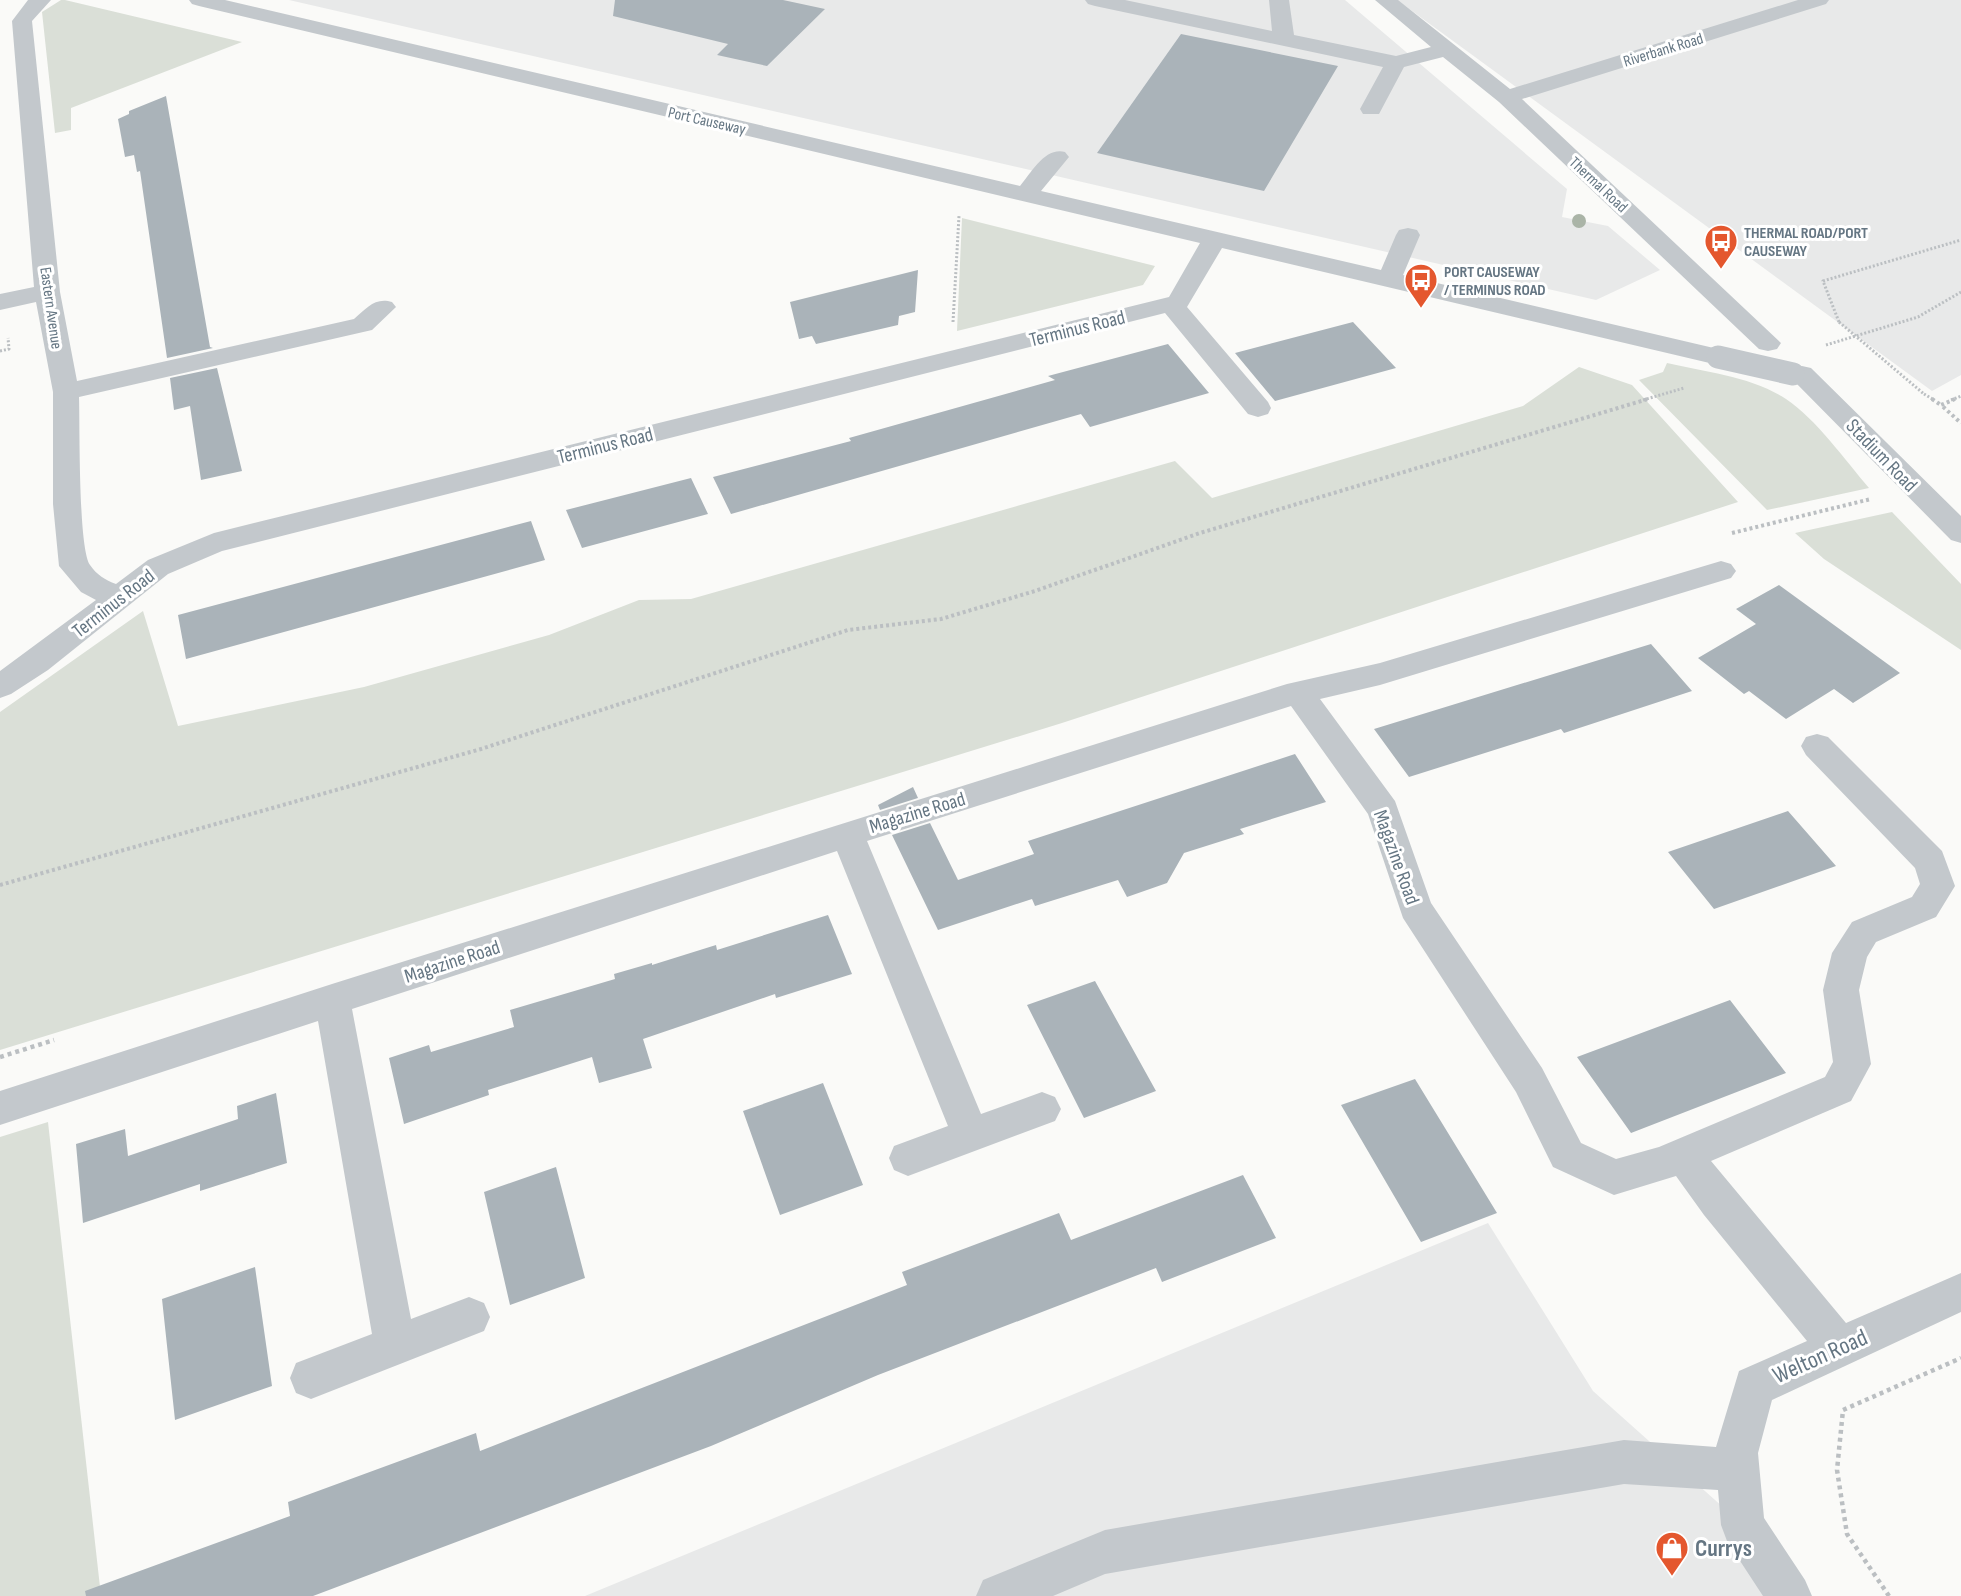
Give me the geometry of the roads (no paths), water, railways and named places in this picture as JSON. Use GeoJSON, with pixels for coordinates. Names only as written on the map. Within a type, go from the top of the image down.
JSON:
{"type":"FeatureCollection","features":[{"type":"Feature","properties":{"kind":"street","name":"Eastern Avenue"},"geometry":{"type":"LineString","coordinates":[[41,0],[29,9],[22,21],[47,292],[66,392],[67,504],[74,566],[91,585],[120,599]]}},
{"type":"Feature","properties":{"kind":"street","name":"Port Causeway"},"geometry":{"type":"LineString","coordinates":[[199,0],[1214,240],[1800,375]]}},
{"type":"Feature","properties":{"kind":"street"},"geometry":{"type":"LineString","coordinates":[[1095,0],[1396,63],[1447,49]]}},
{"type":"Feature","properties":{"kind":"street"},"geometry":{"type":"LineString","coordinates":[[1279,0],[1284,40]]}},
{"type":"Feature","properties":{"kind":"street","name":"Thermal Road"},"geometry":{"type":"LineString","coordinates":[[1385,0],[1507,97],[1800,375]]}},
{"type":"Feature","properties":{"kind":"street","name":"Riverbank Road"},"geometry":{"type":"LineString","coordinates":[[1507,97],[1819,0]]}},
{"type":"Feature","properties":{"kind":"street"},"geometry":{"type":"LineString","coordinates":[[1371,109],[1396,63]]}},
{"type":"Feature","properties":{"kind":"street"},"geometry":{"type":"LineString","coordinates":[[1025,195],[1057,157]]}},
{"type":"Feature","properties":{"kind":"street"},"geometry":{"type":"LineString","coordinates":[[1389,280],[1408,235]]}},
{"type":"Feature","properties":{"kind":"street"},"geometry":{"type":"LineString","coordinates":[[1214,240],[1179,302],[1171,304],[1258,408]]}},
{"type":"Feature","properties":{"kind":"street"},"geometry":{"type":"LineString","coordinates":[[0,302],[47,292]]}},
{"type":"Feature","properties":{"kind":"street","name":"Terminus Road"},"geometry":{"type":"LineString","coordinates":[[0,686],[37,662],[158,567],[214,543],[1171,304]]}},
{"type":"Feature","properties":{"kind":"street"},"geometry":{"type":"LineString","coordinates":[[66,392],[363,325],[383,307]]}},
{"type":"Feature","properties":{"kind":"street","name":"Stadium Road"},"geometry":{"type":"LineString","coordinates":[[1800,375],[1961,533]]}},
{"type":"Feature","properties":{"kind":"street"},"geometry":{"type":"LineString","coordinates":[[1298,692],[1380,674],[1722,571]]}},
{"type":"Feature","properties":{"kind":"street","name":"Magazine Road"},"geometry":{"type":"LineString","coordinates":[[0,1108],[332,999],[1298,692],[1383,810],[1414,908],[1529,1080],[1567,1155],[1614,1177],[1663,1163],[1838,1089],[1852,1064],[1841,990],[1850,953],[1864,932],[1924,907],[1938,886],[1930,861],[1817,746]]}},
{"type":"Feature","properties":{"kind":"street","name":"Magazine Road"},"geometry":{"type":"LineString","coordinates":[[847,834],[971,1135]]}},
{"type":"Feature","properties":{"kind":"street"},"geometry":{"type":"LineString","coordinates":[[332,999],[395,1346]]}},
{"type":"Feature","properties":{"kind":"street"},"geometry":{"type":"LineString","coordinates":[[908,1158],[1042,1109]]}},
{"type":"Feature","properties":{"kind":"street"},"geometry":{"type":"LineString","coordinates":[[1683,1154],[1719,1202],[1839,1347]]}},
{"type":"Feature","properties":{"kind":"street","name":"Welton Road"},"geometry":{"type":"LineString","coordinates":[[1789,1596],[1743,1525],[1736,1453],[1754,1386],[1961,1292]]}},
{"type":"Feature","properties":{"kind":"street"},"geometry":{"type":"LineString","coordinates":[[311,1378],[469,1317]]}},
{"type":"Feature","properties":{"kind":"street"},"geometry":{"type":"LineString","coordinates":[[999,1596],[1105,1552],[1624,1462],[1738,1470]]}},
{"type":"Feature","properties":{"kind":"place","name":"THERMAL ROAD/PORT CAUSEWAY"},"geometry":{"type":"Point","coordinates":[1721,270]}},
{"type":"Feature","properties":{"kind":"place","name":"PORT CAUSEWAY / TERMINUS ROAD"},"geometry":{"type":"Point","coordinates":[1421,309]}},
{"type":"Feature","properties":{"kind":"place","name":"Currys"},"geometry":{"type":"Point","coordinates":[1672,1577]}}]}
